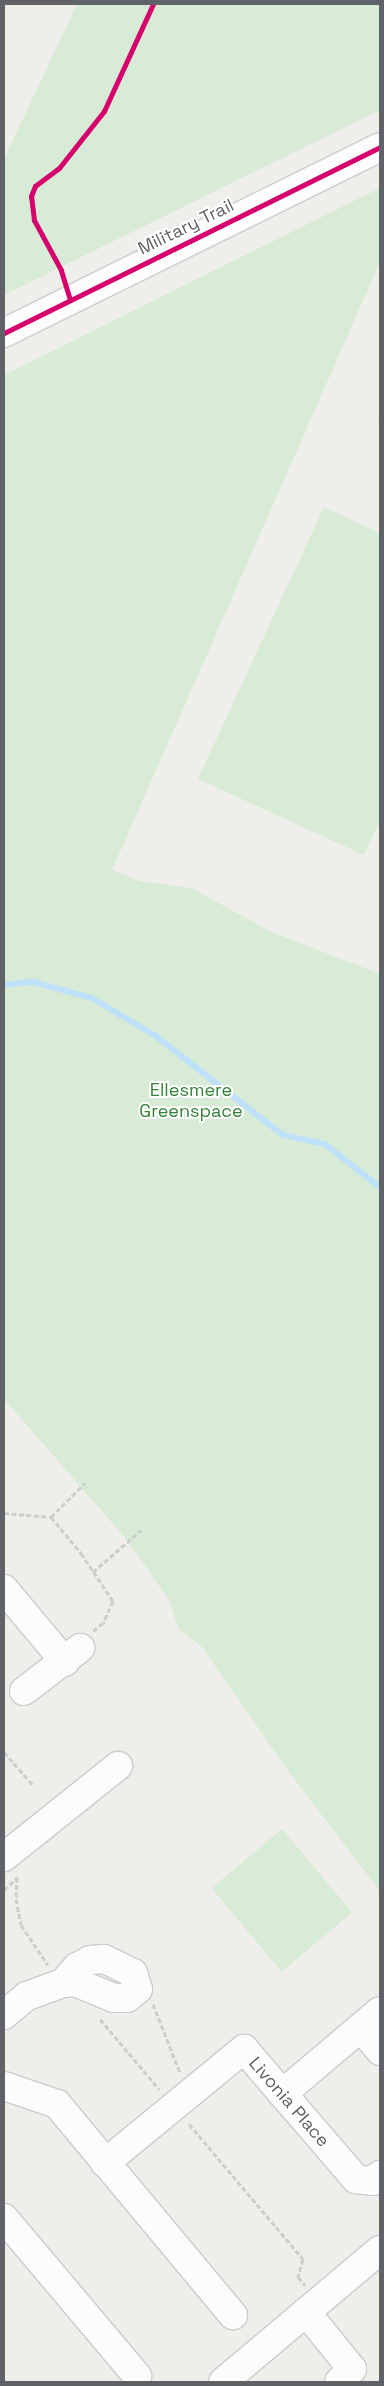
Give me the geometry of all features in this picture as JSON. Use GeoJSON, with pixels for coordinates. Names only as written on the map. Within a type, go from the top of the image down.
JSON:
{"type":"FeatureCollection","features":[{"type":"Feature","properties":{"kind":"street","name":"Military Trail"},"geometry":{"type":"LineString","coordinates":[[4,333],[380,147]]}},
{"type":"Feature","properties":{"kind":"street"},"geometry":{"type":"LineString","coordinates":[[4,1589],[72,1655],[24,1691]]}},
{"type":"Feature","properties":{"kind":"street"},"geometry":{"type":"LineString","coordinates":[[10,1867],[118,1766]]}},
{"type":"Feature","properties":{"kind":"street"},"geometry":{"type":"LineString","coordinates":[[5,2009],[27,1996],[56,1974]]}},
{"type":"Feature","properties":{"kind":"street"},"geometry":{"type":"LineString","coordinates":[[282,2094],[370,2019],[380,2051]]}},
{"type":"Feature","properties":{"kind":"street","name":"Livonia Place"},"geometry":{"type":"LineString","coordinates":[[105,2163],[244,2049],[356,2179],[373,2181],[380,2175]]}},
{"type":"Feature","properties":{"kind":"street"},"geometry":{"type":"LineString","coordinates":[[4,2086],[58,2104],[233,2315]]}},
{"type":"Feature","properties":{"kind":"street"},"geometry":{"type":"LineString","coordinates":[[4,2218],[137,2376]]}},
{"type":"Feature","properties":{"kind":"street"},"geometry":{"type":"LineString","coordinates":[[223,2382],[380,2250]]}},
{"type":"Feature","properties":{"kind":"street"},"geometry":{"type":"LineString","coordinates":[[313,2307],[352,2369],[339,2382]]}},
{"type":"Feature","properties":{"kind":"path"},"geometry":{"type":"LineString","coordinates":[[51,1517],[85,1483]]}},
{"type":"Feature","properties":{"kind":"path"},"geometry":{"type":"LineString","coordinates":[[4,1513],[51,1517],[113,1601],[103,1623],[85,1638],[72,1655]]}},
{"type":"Feature","properties":{"kind":"path"},"geometry":{"type":"LineString","coordinates":[[93,1572],[141,1530]]}},
{"type":"Feature","properties":{"kind":"path"},"geometry":{"type":"LineString","coordinates":[[4,1752],[32,1784]]}},
{"type":"Feature","properties":{"kind":"path"},"geometry":{"type":"LineString","coordinates":[[10,1867],[21,1925],[56,1974]]}},
{"type":"Feature","properties":{"kind":"path"},"geometry":{"type":"LineString","coordinates":[[151,2001],[181,2101]]}},
{"type":"Feature","properties":{"kind":"path"},"geometry":{"type":"LineString","coordinates":[[95,2012],[181,2101],[303,2259],[298,2277],[313,2307]]}},
{"type":"Feature","properties":{"kind":"green space"},"geometry":{"type":"Polygon","coordinates":[[[77,4],[380,4],[380,110],[4,295],[4,159],[77,4]]]}},
{"type":"Feature","properties":{"kind":"green space","name":"Ellesmere Greenspace"},"geometry":{"type":"Polygon","coordinates":[[[380,188],[380,262],[112,870],[139,881],[191,888],[272,932],[380,974],[380,1891],[291,1775],[202,1647],[178,1628],[169,1600],[127,1540],[4,1399],[4,375],[380,188]]]}},
{"type":"Feature","properties":{"kind":"green space"},"geometry":{"type":"Polygon","coordinates":[[[324,507],[380,533],[380,820],[364,855],[198,779],[324,507]]]}},
{"type":"Feature","properties":{"kind":"green space"},"geometry":{"type":"Polygon","coordinates":[[[282,1829],[352,1912],[282,1972],[212,1888],[282,1829]]]}},
{"type":"Feature","properties":{"kind":"waterway"},"geometry":{"type":"LineString","coordinates":[[4,985],[34,982],[92,998],[156,1036],[283,1135],[325,1144],[380,1187]]}},
{"type":"Feature","properties":{"kind":"cycle path"},"geometry":{"type":"LineString","coordinates":[[70,300],[61,270],[34,220],[31,196],[35,186],[59,168],[104,111],[153,4]]}},
{"type":"Feature","properties":{"kind":"cycle path"},"geometry":{"type":"LineString","coordinates":[[4,333],[380,147]]}}]}
